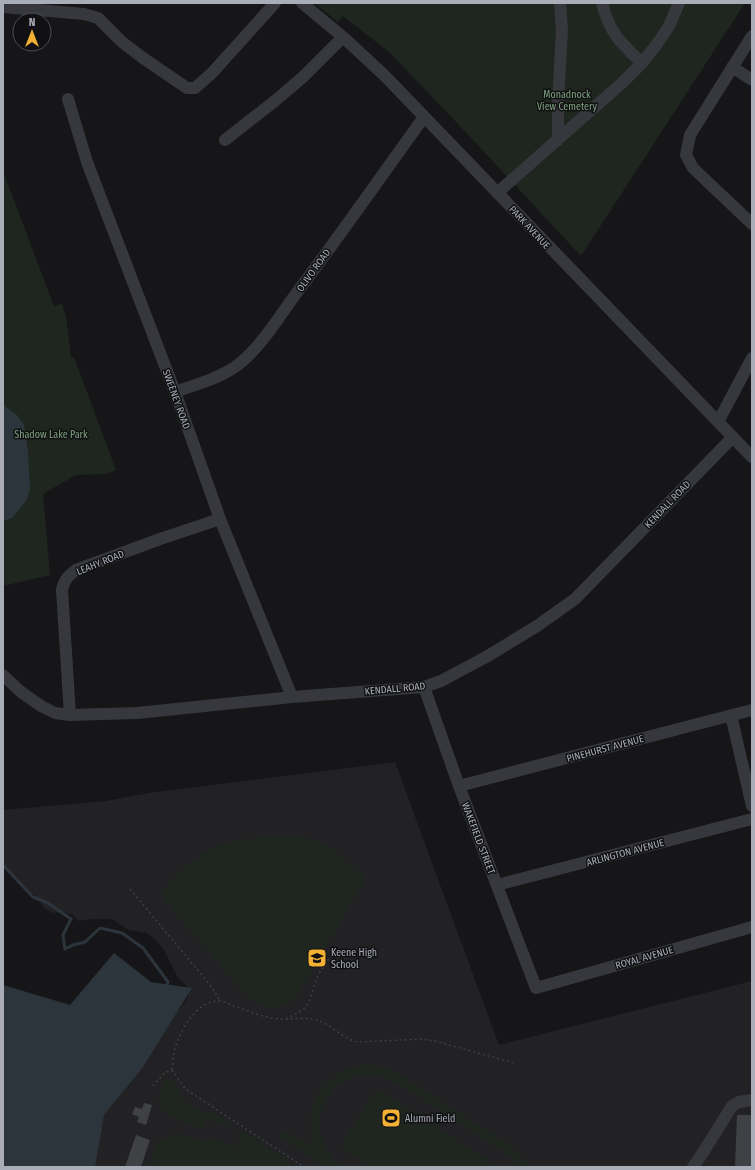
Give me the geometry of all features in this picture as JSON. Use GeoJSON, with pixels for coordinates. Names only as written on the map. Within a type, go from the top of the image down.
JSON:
{"type":"FeatureCollection","features":[{"type":"Feature","properties":{"kind":"street"},"geometry":{"type":"LineString","coordinates":[[3,7],[84,14],[98,18],[122,42],[143,58],[188,88],[195,88],[212,73],[275,3]]}},
{"type":"Feature","properties":{"kind":"street","name":"PARK AVENUE"},"geometry":{"type":"LineString","coordinates":[[302,3],[343,37],[384,76],[752,457]]}},
{"type":"Feature","properties":{"kind":"street"},"geometry":{"type":"LineString","coordinates":[[558,140],[558,103],[562,30],[560,3]]}},
{"type":"Feature","properties":{"kind":"street"},"geometry":{"type":"LineString","coordinates":[[602,3],[611,30],[616,38],[642,63]]}},
{"type":"Feature","properties":{"kind":"street"},"geometry":{"type":"LineString","coordinates":[[497,193],[622,83],[642,63],[658,44],[669,26],[678,4]]}},
{"type":"Feature","properties":{"kind":"street"},"geometry":{"type":"LineString","coordinates":[[752,36],[690,135],[686,156],[692,168],[752,224]]}},
{"type":"Feature","properties":{"kind":"street"},"geometry":{"type":"LineString","coordinates":[[225,140],[276,100],[343,37]]}},
{"type":"Feature","properties":{"kind":"street"},"geometry":{"type":"LineString","coordinates":[[732,67],[752,80]]}},
{"type":"Feature","properties":{"kind":"street","name":"SWEENEY ROAD"},"geometry":{"type":"LineString","coordinates":[[68,99],[87,162],[175,392],[220,519],[292,697]]}},
{"type":"Feature","properties":{"kind":"street","name":"OLIVO ROAD"},"geometry":{"type":"LineString","coordinates":[[175,392],[223,373],[238,364],[248,355],[262,339],[317,266],[424,117]]}},
{"type":"Feature","properties":{"kind":"street"},"geometry":{"type":"LineString","coordinates":[[718,422],[752,358]]}},
{"type":"Feature","properties":{"kind":"street","name":"KENDALL ROAD"},"geometry":{"type":"LineString","coordinates":[[3,675],[21,692],[41,706],[55,713],[70,715],[137,713],[292,697],[424,687],[441,681],[486,657],[537,626],[576,599],[733,437]]}},
{"type":"Feature","properties":{"kind":"street","name":"LEAHY ROAD"},"geometry":{"type":"LineString","coordinates":[[70,715],[62,590],[64,582],[68,576],[76,570],[160,538],[220,519]]}},
{"type":"Feature","properties":{"kind":"street","name":"WAKEFIELD STREET"},"geometry":{"type":"LineString","coordinates":[[424,687],[459,786],[536,988]]}},
{"type":"Feature","properties":{"kind":"street","name":"PINEHURST AVENUE"},"geometry":{"type":"LineString","coordinates":[[459,786],[752,710]]}},
{"type":"Feature","properties":{"kind":"street"},"geometry":{"type":"LineString","coordinates":[[730,716],[752,806]]}},
{"type":"Feature","properties":{"kind":"street","name":"ARLINGTON AVENUE"},"geometry":{"type":"LineString","coordinates":[[497,886],[752,819]]}},
{"type":"Feature","properties":{"kind":"street","name":"ROYAL AVENUE"},"geometry":{"type":"LineString","coordinates":[[536,988],[752,927]]}},
{"type":"Feature","properties":{"kind":"street"},"geometry":{"type":"LineString","coordinates":[[693,1167],[732,1106],[739,1102],[752,1100]]}},
{"type":"Feature","properties":{"kind":"path"},"geometry":{"type":"LineString","coordinates":[[130,889],[211,986],[220,1001]]}},
{"type":"Feature","properties":{"kind":"path"},"geometry":{"type":"LineString","coordinates":[[284,1019],[303,1010],[310,1002],[318,975],[330,957],[361,948]]}},
{"type":"Feature","properties":{"kind":"path"},"geometry":{"type":"LineString","coordinates":[[304,1167],[190,1092],[183,1086],[172,1070],[177,1043],[188,1023],[204,1004],[220,1001],[267,1017],[317,1020],[348,1038],[358,1042],[422,1039],[435,1041],[514,1063]]}},
{"type":"Feature","properties":{"kind":"path"},"geometry":{"type":"LineString","coordinates":[[153,1086],[165,1072],[172,1070]]}},
{"type":"Feature","properties":{"kind":"shaded area"},"geometry":{"type":"Polygon","coordinates":[[[3,405],[17,415],[24,425],[28,451],[30,489],[26,501],[12,518],[3,521],[3,405]]]}},
{"type":"Feature","properties":{"kind":"shaded area","name":"Keene High School"},"geometry":{"type":"Polygon","coordinates":[[[395,762],[499,1045],[752,981],[752,1167],[88,1167],[98,1117],[155,1036],[182,1006],[188,997],[189,988],[178,978],[164,950],[157,941],[147,933],[129,930],[112,919],[78,921],[72,914],[61,912],[53,913],[43,907],[39,899],[22,885],[3,863],[3,810],[106,801],[149,793],[395,762]]]}},
{"type":"Feature","properties":{"kind":"shaded area"},"geometry":{"type":"Polygon","coordinates":[[[114,953],[151,982],[192,988],[143,1067],[104,1115],[95,1167],[3,1167],[3,985],[70,1005],[114,953]]]}},
{"type":"Feature","properties":{"kind":"green space","name":"Monadnock View Cemetery"},"geometry":{"type":"Polygon","coordinates":[[[314,3],[745,3],[581,256],[389,52],[343,16],[338,22],[314,3]]]}},
{"type":"Feature","properties":{"kind":"green space","name":"Shadow Lake Park"},"geometry":{"type":"Polygon","coordinates":[[[3,171],[54,306],[62,304],[66,316],[71,358],[74,357],[116,470],[106,474],[76,475],[43,494],[50,575],[3,586],[3,171]]]}},
{"type":"Feature","properties":{"kind":"green space"},"geometry":{"type":"Polygon","coordinates":[[[276,836],[309,838],[332,849],[366,878],[293,1001],[286,1005],[267,1008],[248,997],[160,895],[177,873],[209,850],[236,840],[276,836]]]}},
{"type":"Feature","properties":{"kind":"green space"},"geometry":{"type":"Polygon","coordinates":[[[365,1065],[384,1067],[400,1075],[508,1144],[522,1156],[529,1167],[518,1167],[510,1156],[503,1151],[395,1082],[374,1075],[354,1077],[338,1085],[326,1099],[320,1115],[320,1133],[328,1151],[344,1167],[327,1167],[280,1137],[285,1130],[315,1148],[311,1133],[310,1119],[313,1105],[318,1093],[326,1083],[337,1075],[350,1069],[365,1065]]]}},
{"type":"Feature","properties":{"kind":"green space"},"geometry":{"type":"Polygon","coordinates":[[[165,1076],[182,1092],[179,1098],[205,1115],[209,1110],[240,1130],[238,1131],[207,1119],[204,1129],[172,1118],[158,1104],[165,1076]]]}},
{"type":"Feature","properties":{"kind":"green space","name":"Alumni Field"},"geometry":{"type":"Polygon","coordinates":[[[377,1089],[499,1167],[371,1167],[340,1147],[377,1089]]]}},
{"type":"Feature","properties":{"kind":"green space"},"geometry":{"type":"Polygon","coordinates":[[[243,1131],[298,1167],[149,1167],[157,1142],[176,1133],[206,1141],[208,1137],[236,1148],[243,1131]]]}},
{"type":"Feature","properties":{"kind":"building"},"geometry":{"type":"Polygon","coordinates":[[[144,1103],[152,1105],[146,1125],[137,1122],[139,1117],[132,1114],[135,1107],[142,1109],[144,1103]]]}},
{"type":"Feature","properties":{"kind":"building"},"geometry":{"type":"Polygon","coordinates":[[[737,1115],[752,1115],[752,1167],[735,1167],[737,1115]]]}},
{"type":"Feature","properties":{"kind":"building"},"geometry":{"type":"Polygon","coordinates":[[[136,1135],[150,1140],[141,1167],[125,1167],[136,1135]]]}},
{"type":"Feature","properties":{"kind":"waterway"},"geometry":{"type":"LineString","coordinates":[[3,865],[33,897],[48,903],[71,919],[63,935],[65,949],[85,942],[100,928],[122,933],[143,948],[168,982],[166,987]]}},
{"type":"Feature","properties":{"kind":"place","name":"Keene High School"},"geometry":{"type":"Point","coordinates":[317,958]}},
{"type":"Feature","properties":{"kind":"place","name":"Alumni Field"},"geometry":{"type":"Point","coordinates":[391,1118]}}]}
